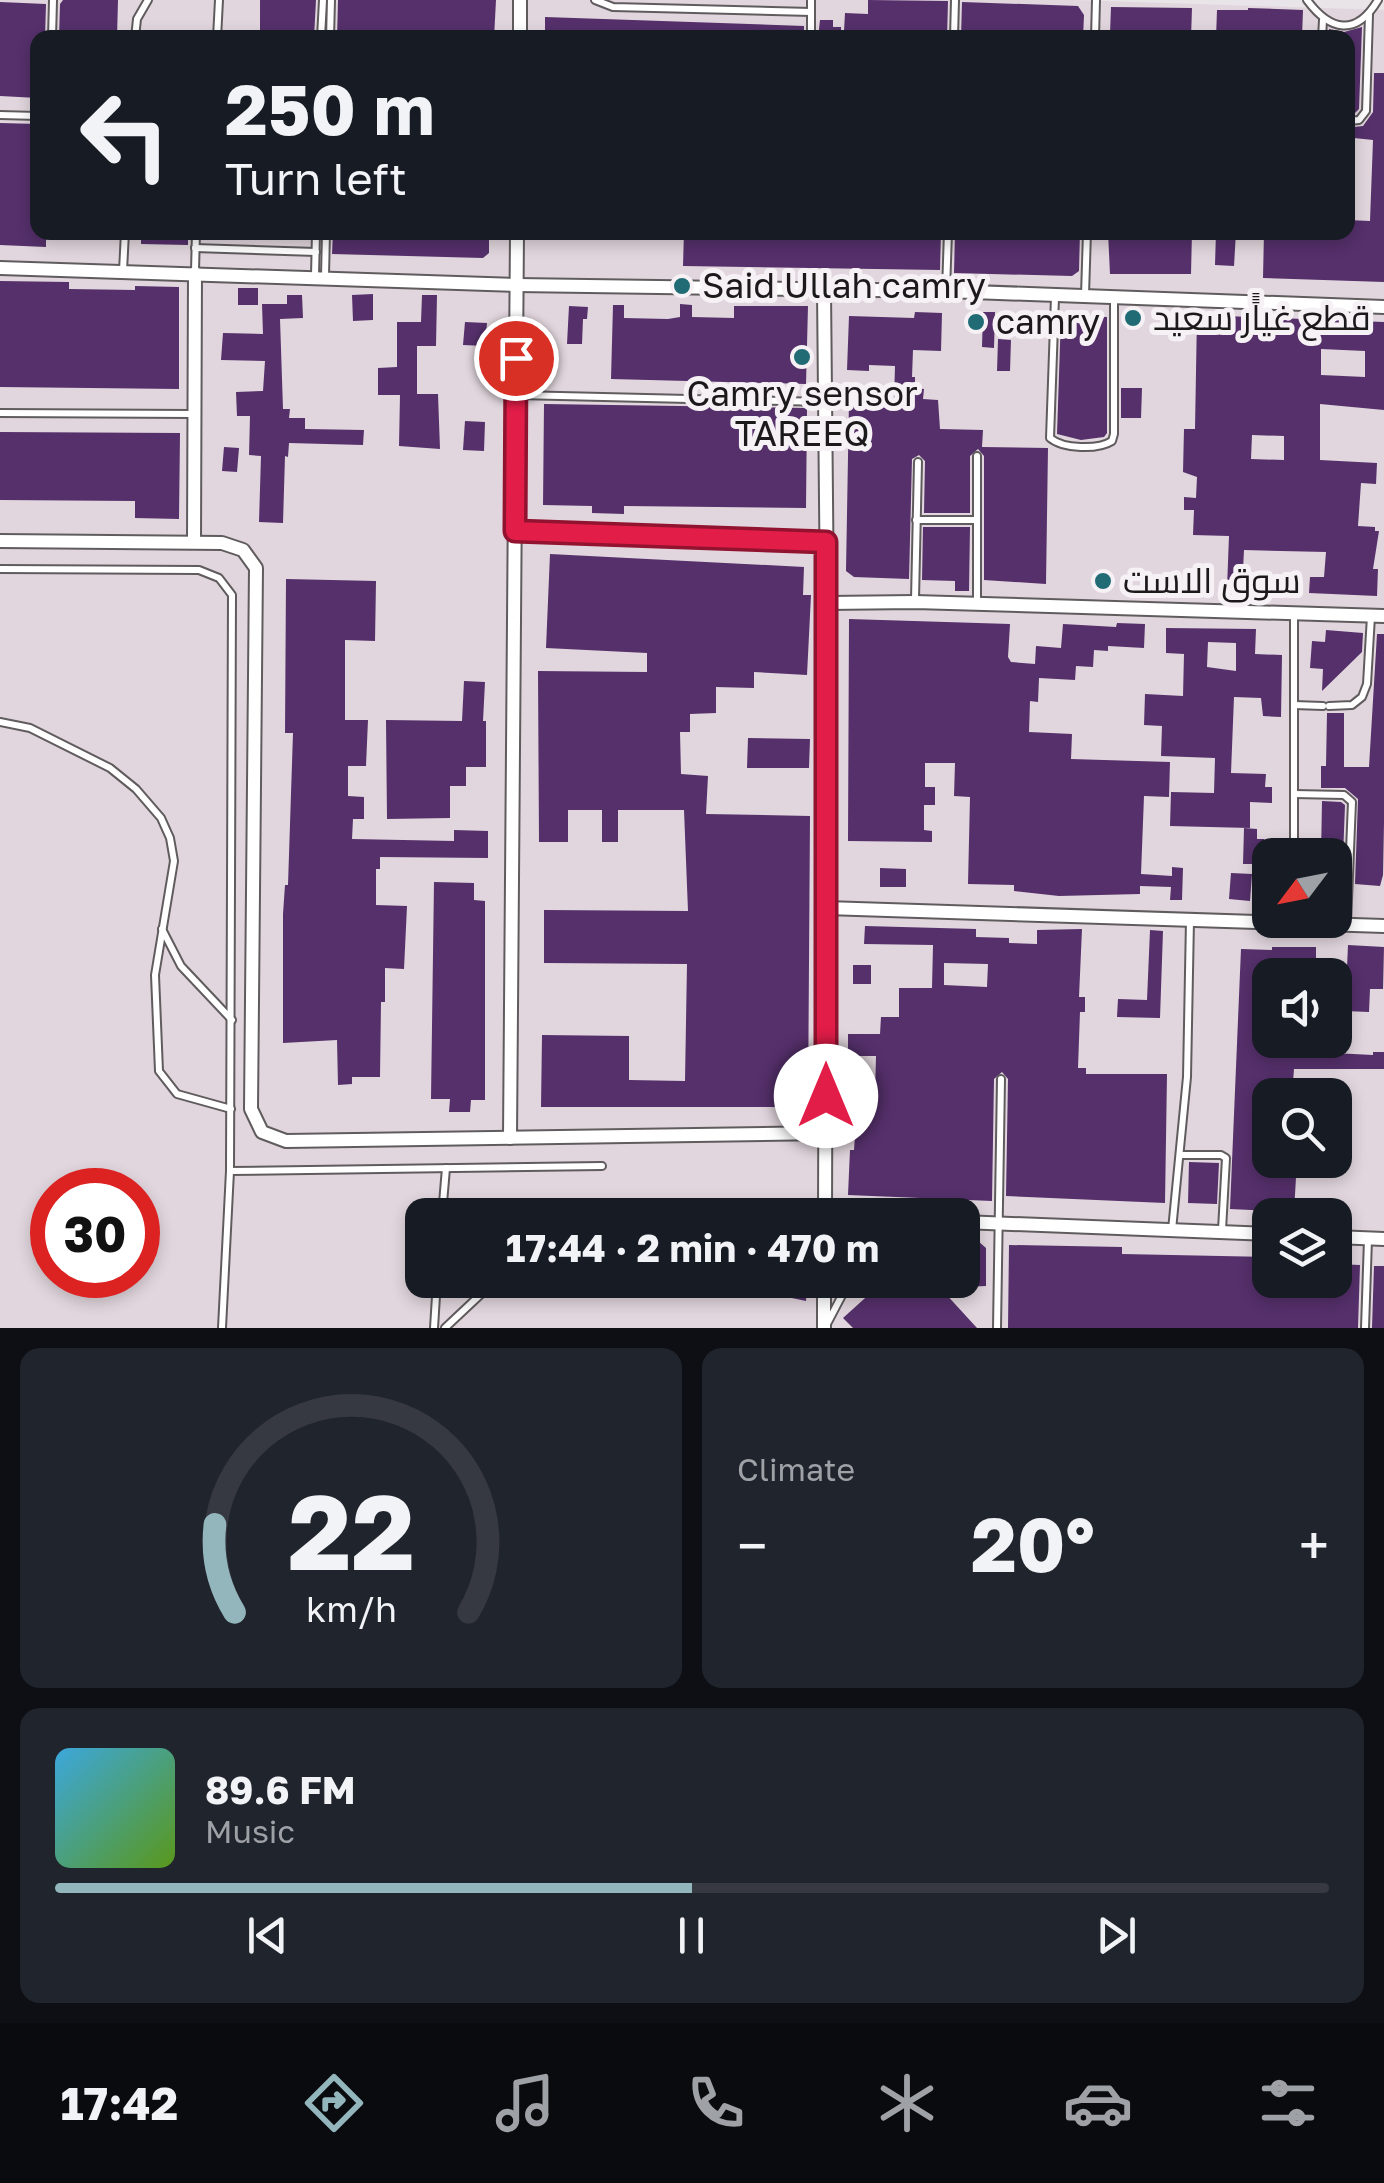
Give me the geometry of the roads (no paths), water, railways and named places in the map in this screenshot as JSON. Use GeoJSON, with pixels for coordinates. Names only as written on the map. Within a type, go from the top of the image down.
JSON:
{"type":"FeatureCollection","features":[{"type":"Feature","properties":{"kind":"street"},"geometry":{"type":"LineString","coordinates":[[520,0],[520,30]]}},
{"type":"Feature","properties":{"kind":"street"},"geometry":{"type":"LineString","coordinates":[[510,1138],[517,240]]}},
{"type":"Feature","properties":{"kind":"street"},"geometry":{"type":"LineString","coordinates":[[0,268],[517,286],[946,291],[1384,307]]}},
{"type":"Feature","properties":{"kind":"street"},"geometry":{"type":"LineString","coordinates":[[194,540],[195,273]]}},
{"type":"Feature","properties":{"kind":"street"},"geometry":{"type":"LineString","coordinates":[[824,290],[825,1198]]}},
{"type":"Feature","properties":{"kind":"street"},"geometry":{"type":"LineString","coordinates":[[0,540],[194,540],[232,545],[251,558],[258,579],[251,1108],[262,1132],[286,1142],[825,1133]]}},
{"type":"Feature","properties":{"kind":"street"},"geometry":{"type":"LineString","coordinates":[[827,603],[915,602],[1378,616]]}},
{"type":"Feature","properties":{"kind":"street"},"geometry":{"type":"LineString","coordinates":[[826,908],[1252,920]]}},
{"type":"Feature","properties":{"kind":"street"},"geometry":{"type":"LineString","coordinates":[[1352,924],[1384,926]]}},
{"type":"Feature","properties":{"kind":"street"},"geometry":{"type":"LineString","coordinates":[[980,1223],[1252,1233]]}},
{"type":"Feature","properties":{"kind":"street"},"geometry":{"type":"LineString","coordinates":[[1352,1238],[1384,1238]]}},
{"type":"Feature","properties":{"kind":"street"},"geometry":{"type":"LineString","coordinates":[[824,1298],[824,1328]]}},
{"type":"Feature","properties":{"kind":"lane"},"geometry":{"type":"LineString","coordinates":[[52,30],[53,0]]}},
{"type":"Feature","properties":{"kind":"lane"},"geometry":{"type":"LineString","coordinates":[[136,30],[137,19],[148,0]]}},
{"type":"Feature","properties":{"kind":"lane"},"geometry":{"type":"LineString","coordinates":[[218,30],[219,0]]}},
{"type":"Feature","properties":{"kind":"lane"},"geometry":{"type":"LineString","coordinates":[[322,0],[322,30]]}},
{"type":"Feature","properties":{"kind":"lane"},"geometry":{"type":"LineString","coordinates":[[330,0],[330,30]]}},
{"type":"Feature","properties":{"kind":"lane"},"geometry":{"type":"LineString","coordinates":[[595,0],[613,8],[811,12]]}},
{"type":"Feature","properties":{"kind":"lane"},"geometry":{"type":"LineString","coordinates":[[811,0],[811,30]]}},
{"type":"Feature","properties":{"kind":"lane"},"geometry":{"type":"LineString","coordinates":[[954,30],[955,0]]}},
{"type":"Feature","properties":{"kind":"lane"},"geometry":{"type":"LineString","coordinates":[[1094,30],[1096,0]]}},
{"type":"Feature","properties":{"kind":"lane"},"geometry":{"type":"LineString","coordinates":[[1306,0],[1323,20],[1346,25],[1369,14]]}},
{"type":"Feature","properties":{"kind":"lane"},"geometry":{"type":"LineString","coordinates":[[1355,120],[1366,111],[1369,14],[1378,0]]}},
{"type":"Feature","properties":{"kind":"lane"},"geometry":{"type":"LineString","coordinates":[[1322,30],[1323,20]]}},
{"type":"Feature","properties":{"kind":"lane"},"geometry":{"type":"LineString","coordinates":[[0,115],[30,116]]}},
{"type":"Feature","properties":{"kind":"lane"},"geometry":{"type":"LineString","coordinates":[[123,271],[125,240]]}},
{"type":"Feature","properties":{"kind":"lane"},"geometry":{"type":"LineString","coordinates":[[195,273],[196,240]]}},
{"type":"Feature","properties":{"kind":"lane"},"geometry":{"type":"LineString","coordinates":[[316,240],[320,277]]}},
{"type":"Feature","properties":{"kind":"lane"},"geometry":{"type":"LineString","coordinates":[[320,277],[325,240]]}},
{"type":"Feature","properties":{"kind":"lane"},"geometry":{"type":"LineString","coordinates":[[946,291],[948,240]]}},
{"type":"Feature","properties":{"kind":"lane"},"geometry":{"type":"LineString","coordinates":[[1085,296],[1087,240]]}},
{"type":"Feature","properties":{"kind":"lane"},"geometry":{"type":"LineString","coordinates":[[195,248],[316,252]]}},
{"type":"Feature","properties":{"kind":"lane"},"geometry":{"type":"LineString","coordinates":[[1055,295],[1050,434],[1052,441],[1059,444],[1104,446],[1114,438],[1114,298]]}},
{"type":"Feature","properties":{"kind":"lane"},"geometry":{"type":"LineString","coordinates":[[516,395],[825,402]]}},
{"type":"Feature","properties":{"kind":"lane"},"geometry":{"type":"LineString","coordinates":[[0,413],[196,414]]}},
{"type":"Feature","properties":{"kind":"lane"},"geometry":{"type":"LineString","coordinates":[[976,604],[977,456]]}},
{"type":"Feature","properties":{"kind":"lane"},"geometry":{"type":"LineString","coordinates":[[915,602],[918,462]]}},
{"type":"Feature","properties":{"kind":"lane"},"geometry":{"type":"LineString","coordinates":[[916,520],[977,520]]}},
{"type":"Feature","properties":{"kind":"lane"},"geometry":{"type":"LineString","coordinates":[[515,531],[826,542]]}},
{"type":"Feature","properties":{"kind":"lane"},"geometry":{"type":"LineString","coordinates":[[0,570],[199,570],[213,574],[229,588],[234,610],[232,1020],[222,1328]]}},
{"type":"Feature","properties":{"kind":"lane"},"geometry":{"type":"LineString","coordinates":[[1294,613],[1294,838]]}},
{"type":"Feature","properties":{"kind":"lane"},"geometry":{"type":"LineString","coordinates":[[1294,705],[1352,705],[1365,691],[1378,616]]}},
{"type":"Feature","properties":{"kind":"lane"},"geometry":{"type":"LineString","coordinates":[[0,722],[30,728],[110,768],[156,810],[170,838],[174,862],[154,975],[159,1071],[177,1094],[231,1109]]}},
{"type":"Feature","properties":{"kind":"lane"},"geometry":{"type":"LineString","coordinates":[[1294,794],[1344,795],[1352,802],[1351,838]]}},
{"type":"Feature","properties":{"kind":"lane"},"geometry":{"type":"LineString","coordinates":[[1172,1230],[1190,998],[1190,919]]}},
{"type":"Feature","properties":{"kind":"lane"},"geometry":{"type":"LineString","coordinates":[[162,928],[181,966],[232,1020]]}},
{"type":"Feature","properties":{"kind":"lane"},"geometry":{"type":"LineString","coordinates":[[993,1328],[997,1316],[1001,1078]]}},
{"type":"Feature","properties":{"kind":"lane"},"geometry":{"type":"LineString","coordinates":[[1180,1155],[1222,1154],[1226,1158],[1222,1232]]}},
{"type":"Feature","properties":{"kind":"lane"},"geometry":{"type":"LineString","coordinates":[[230,1171],[602,1166]]}},
{"type":"Feature","properties":{"kind":"lane"},"geometry":{"type":"LineString","coordinates":[[443,1198],[446,1168]]}},
{"type":"Feature","properties":{"kind":"lane"},"geometry":{"type":"LineString","coordinates":[[1365,1328],[1368,1238]]}},
{"type":"Feature","properties":{"kind":"lane"},"geometry":{"type":"LineString","coordinates":[[434,1328],[436,1298]]}},
{"type":"Feature","properties":{"kind":"lane"},"geometry":{"type":"LineString","coordinates":[[445,1328],[477,1298]]}},
{"type":"Feature","properties":{"kind":"lane"},"geometry":{"type":"LineString","coordinates":[[824,1328],[840,1298]]}},
{"type":"Feature","properties":{"kind":"place","name":"Said Ullah camry"},"geometry":{"type":"Point","coordinates":[682,286]}},
{"type":"Feature","properties":{"kind":"place","name":"قطع غياًًر سعيد"},"geometry":{"type":"Point","coordinates":[1133,318]}},
{"type":"Feature","properties":{"kind":"place","name":"camry"},"geometry":{"type":"Point","coordinates":[976,322]}},
{"type":"Feature","properties":{"kind":"place","name":"Camry sensor TAREEQ"},"geometry":{"type":"Point","coordinates":[802,357]}},
{"type":"Feature","properties":{"kind":"place","name":"سوق الاست"},"geometry":{"type":"Point","coordinates":[1103,581]}}]}
